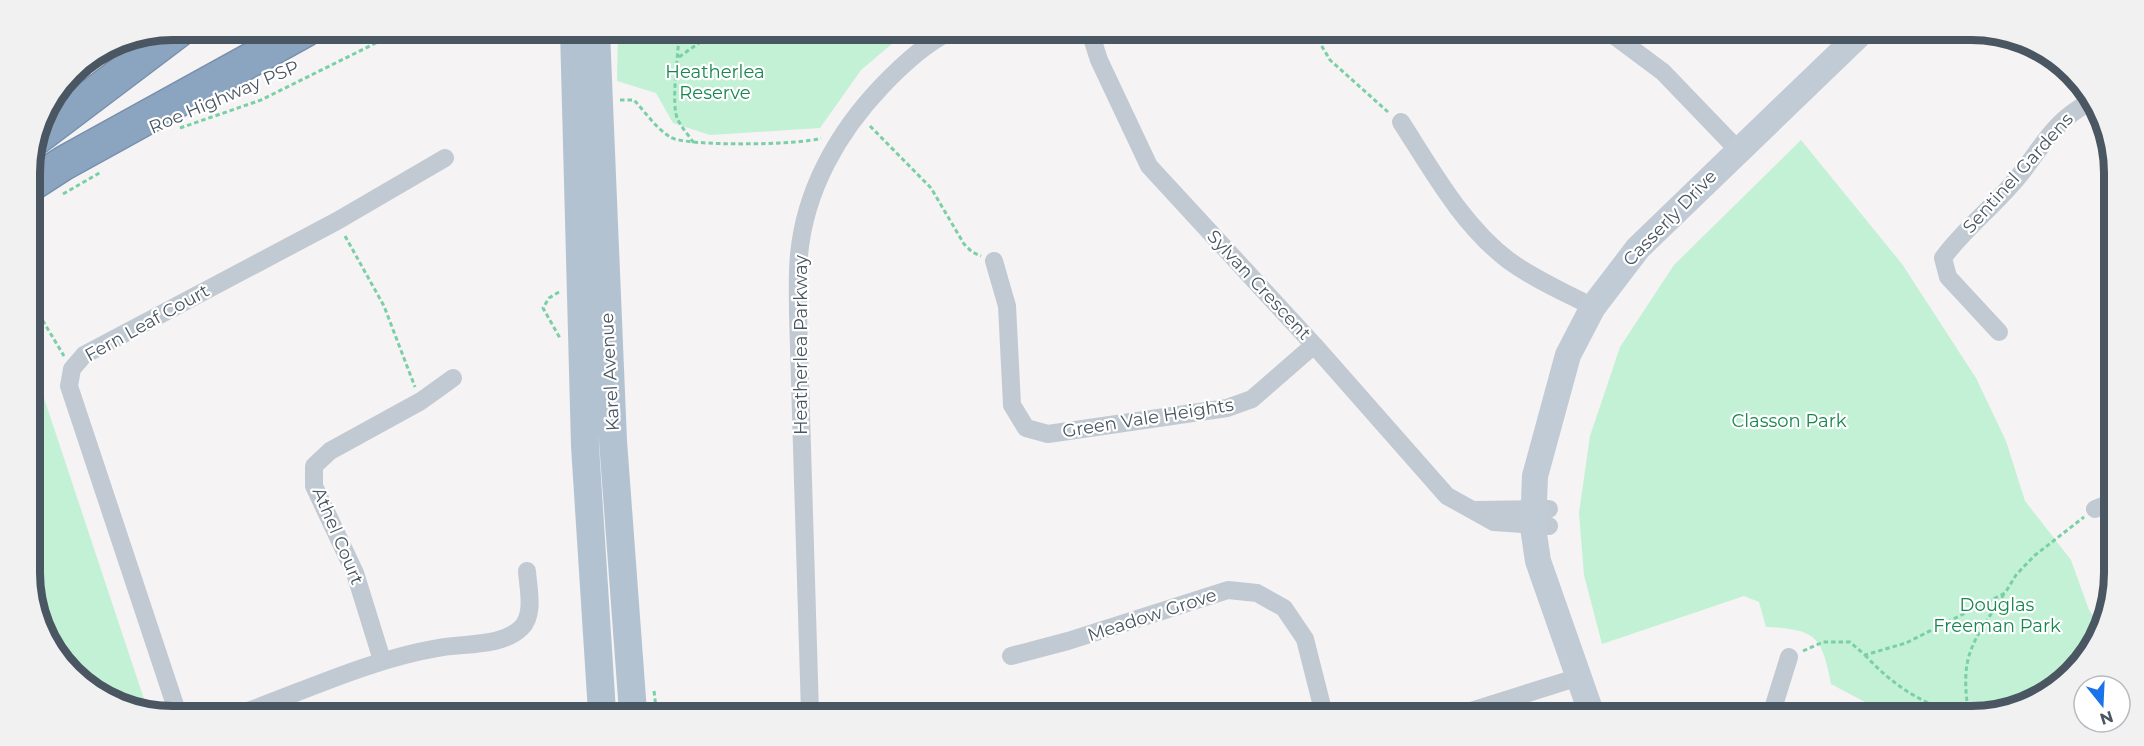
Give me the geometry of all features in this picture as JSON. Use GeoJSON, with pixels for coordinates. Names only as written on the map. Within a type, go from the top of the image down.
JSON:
{"type":"FeatureCollection","features":[{"type":"Feature","properties":{"kind":"highway"},"geometry":{"type":"LineString","coordinates":[[49,128],[164,41]]}},
{"type":"Feature","properties":{"kind":"highway"},"geometry":{"type":"LineString","coordinates":[[41,190],[64,163],[285,41]]}},
{"type":"Feature","properties":{"kind":"main road","name":"Karel Avenue"},"geometry":{"type":"LineString","coordinates":[[574,41],[585,446],[602,706]]}},
{"type":"Feature","properties":{"kind":"main road","name":"Karel Avenue"},"geometry":{"type":"LineString","coordinates":[[596,41],[613,441],[632,700]]}},
{"type":"Feature","properties":{"kind":"main road"},"geometry":{"type":"LineString","coordinates":[[615,706],[614,690],[624,684],[632,700]]}},
{"type":"Feature","properties":{"kind":"street","name":"Sylvan Crescent"},"geometry":{"type":"LineString","coordinates":[[1092,40],[1099,60],[1149,166],[1314,345],[1447,496],[1468,510],[1494,522],[1541,518]]}},
{"type":"Feature","properties":{"kind":"street"},"geometry":{"type":"LineString","coordinates":[[1620,40],[1663,72],[1738,150]]}},
{"type":"Feature","properties":{"kind":"street","name":"Casserly Drive"},"geometry":{"type":"LineString","coordinates":[[1589,705],[1551,591],[1553,558],[1541,518],[1549,473],[1543,442],[1568,355],[1593,307],[1638,248],[1854,40]]}},
{"type":"Feature","properties":{"kind":"street","name":"Heatherlea Parkway"},"geometry":{"type":"LineString","coordinates":[[810,706],[798,314],[799,254],[815,191],[831,152],[857,113],[904,64],[937,41]]}},
{"type":"Feature","properties":{"kind":"street","name":"Sentinel Gardens"},"geometry":{"type":"LineString","coordinates":[[2000,332],[1948,277],[1943,258],[1955,241],[2013,183],[2049,134],[2069,113],[2084,105]]}},
{"type":"Feature","properties":{"kind":"street"},"geometry":{"type":"LineString","coordinates":[[1401,122],[1462,213],[1494,248],[1530,274],[1593,307]]}},
{"type":"Feature","properties":{"kind":"street","name":"Fern Leaf Court"},"geometry":{"type":"LineString","coordinates":[[175,706],[69,386],[72,369],[84,355],[356,210],[445,158]]}},
{"type":"Feature","properties":{"kind":"street","name":"Green Vale Heights"},"geometry":{"type":"LineString","coordinates":[[994,261],[1007,306],[1012,405],[1026,428],[1048,434],[1227,408],[1252,399],[1314,345]]}},
{"type":"Feature","properties":{"kind":"street","name":"Athel Court"},"geometry":{"type":"LineString","coordinates":[[382,660],[355,573],[314,486],[314,466],[330,451],[421,401],[453,378]]}},
{"type":"Feature","properties":{"kind":"street"},"geometry":{"type":"LineString","coordinates":[[261,706],[382,660],[437,648],[505,638],[523,627],[530,608],[526,571]]}},
{"type":"Feature","properties":{"kind":"street","name":"Meadow Grove"},"geometry":{"type":"LineString","coordinates":[[1011,656],[1068,641],[1228,590],[1257,593],[1284,609],[1305,639],[1322,705]]}},
{"type":"Feature","properties":{"kind":"street"},"geometry":{"type":"LineString","coordinates":[[1774,705],[1789,657]]}},
{"type":"Feature","properties":{"kind":"street"},"geometry":{"type":"LineString","coordinates":[[1489,705],[1579,677]]}},
{"type":"Feature","properties":{"kind":"path"},"geometry":{"type":"LineString","coordinates":[[1318,40],[1330,60],[1401,122]]}},
{"type":"Feature","properties":{"kind":"path","name":"Roe Highway PSP"},"geometry":{"type":"LineString","coordinates":[[174,130],[261,100],[380,41]]}},
{"type":"Feature","properties":{"kind":"path"},"geometry":{"type":"LineString","coordinates":[[679,41],[680,57],[675,85],[676,119],[694,143]]}},
{"type":"Feature","properties":{"kind":"path"},"geometry":{"type":"LineString","coordinates":[[680,57],[703,41]]}},
{"type":"Feature","properties":{"kind":"path"},"geometry":{"type":"LineString","coordinates":[[618,100],[634,100],[671,138],[694,143],[716,145],[818,140],[824,136]]}},
{"type":"Feature","properties":{"kind":"path"},"geometry":{"type":"LineString","coordinates":[[857,113],[931,188],[957,233],[972,252],[994,261]]}},
{"type":"Feature","properties":{"kind":"path"},"geometry":{"type":"LineString","coordinates":[[61,196],[109,167]]}},
{"type":"Feature","properties":{"kind":"path"},"geometry":{"type":"LineString","coordinates":[[347,241],[384,306],[421,401]]}},
{"type":"Feature","properties":{"kind":"path"},"geometry":{"type":"LineString","coordinates":[[41,317],[72,369]]}},
{"type":"Feature","properties":{"kind":"path"},"geometry":{"type":"LineString","coordinates":[[1967,705],[1964,671],[1967,657],[2016,575],[2034,556],[2102,506]]}},
{"type":"Feature","properties":{"kind":"path"},"geometry":{"type":"LineString","coordinates":[[1865,655],[1905,643],[2005,593]]}},
{"type":"Feature","properties":{"kind":"path"},"geometry":{"type":"LineString","coordinates":[[1789,657],[1823,642],[1850,642],[1892,683],[1919,699],[1936,705]]}},
{"type":"Feature","properties":{"kind":"green space","name":"Heatherlea Reserve"},"geometry":{"type":"Polygon","coordinates":[[[618,41],[896,41],[861,70],[820,128],[710,135],[673,123],[656,93],[617,81],[618,41]]]}},
{"type":"Feature","properties":{"kind":"green space","name":"Classon Park"},"geometry":{"type":"Polygon","coordinates":[[[1801,140],[1902,264],[1976,378],[2006,441],[2025,501],[2071,560],[2089,610],[2095,619],[2086,639],[2058,672],[2029,692],[1996,703],[1871,705],[1831,684],[1824,655],[1814,638],[1796,630],[1766,627],[1759,602],[1744,596],[1602,644],[1584,575],[1579,513],[1590,436],[1620,347],[1674,265],[1801,140]]]}},
{"type":"Feature","properties":{"kind":"green space"},"geometry":{"type":"Polygon","coordinates":[[[40,387],[145,702],[107,688],[79,667],[54,631],[48,615],[43,598],[40,572],[40,387]]]}},
{"type":"Feature","properties":{"kind":"park label","name":"Douglas Freeman Park"},"geometry":{"type":"Point","coordinates":[1997,615]}}]}
